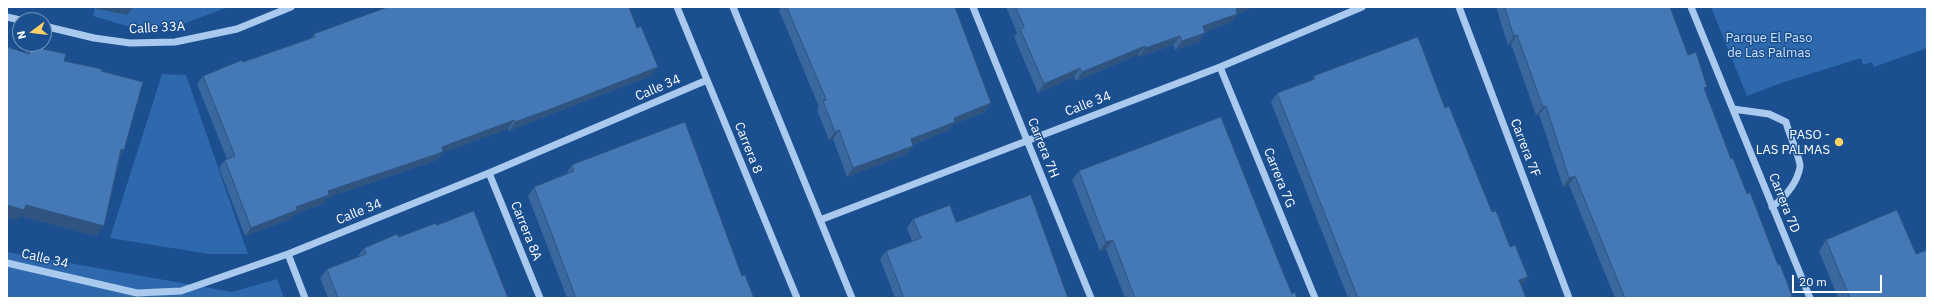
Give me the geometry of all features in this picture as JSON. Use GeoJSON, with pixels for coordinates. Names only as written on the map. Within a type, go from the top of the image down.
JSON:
{"type":"FeatureCollection","features":[{"type":"Feature","properties":{"kind":"street","name":"Calle 33A"},"geometry":{"type":"LineString","coordinates":[[52,28],[94,38],[130,43],[175,42],[237,29],[291,7]]}},
{"type":"Feature","properties":{"kind":"street","name":"Carrera 8"},"geometry":{"type":"LineString","coordinates":[[677,7],[797,298]]}},
{"type":"Feature","properties":{"kind":"street"},"geometry":{"type":"LineString","coordinates":[[733,7],[852,298]]}},
{"type":"Feature","properties":{"kind":"street","name":"Carrera 7H"},"geometry":{"type":"LineString","coordinates":[[973,7],[1091,298]]}},
{"type":"Feature","properties":{"kind":"street","name":"Calle 34"},"geometry":{"type":"LineString","coordinates":[[820,220],[1026,140],[1220,68],[1362,7]]}},
{"type":"Feature","properties":{"kind":"street","name":"Carrera 7F"},"geometry":{"type":"LineString","coordinates":[[1459,7],[1569,298]]}},
{"type":"Feature","properties":{"kind":"street","name":"Carrera 7D"},"geometry":{"type":"LineString","coordinates":[[1691,7],[1810,298]]}},
{"type":"Feature","properties":{"kind":"street","name":"Carrera 7G"},"geometry":{"type":"LineString","coordinates":[[1220,68],[1315,298]]}},
{"type":"Feature","properties":{"kind":"street","name":"Calle 34"},"geometry":{"type":"LineString","coordinates":[[7,263],[137,293],[181,291],[288,254],[489,174],[706,80]]}},
{"type":"Feature","properties":{"kind":"street"},"geometry":{"type":"LineString","coordinates":[[1733,109],[1769,114],[1786,122],[1800,166],[1794,183],[1786,196],[1772,207]]}},
{"type":"Feature","properties":{"kind":"street","name":"Carrera 8A"},"geometry":{"type":"LineString","coordinates":[[489,174],[540,298]]}},
{"type":"Feature","properties":{"kind":"street"},"geometry":{"type":"LineString","coordinates":[[288,254],[305,298]]}},
{"type":"Feature","properties":{"kind":"green space"},"geometry":{"type":"Polygon","coordinates":[[[95,7],[228,7],[178,26],[130,27],[93,16],[95,7]]]}},
{"type":"Feature","properties":{"kind":"green space","name":"Parque El Paso de Las Palmas"},"geometry":{"type":"Polygon","coordinates":[[[1711,7],[1925,7],[1927,11],[1927,48],[1874,67],[1872,62],[1863,65],[1861,58],[1781,83],[1747,96],[1711,7]]]}},
{"type":"Feature","properties":{"kind":"green space"},"geometry":{"type":"Polygon","coordinates":[[[162,74],[186,75],[248,254],[209,254],[110,238],[162,74]]]}},
{"type":"Feature","properties":{"kind":"green space"},"geometry":{"type":"Polygon","coordinates":[[[7,252],[232,292],[277,279],[284,298],[7,298],[7,252]]]}},
{"type":"Feature","properties":{"kind":"building"},"geometry":{"type":"Polygon","coordinates":[[[388,7],[629,7],[637,28],[641,26],[658,67],[551,109],[515,122],[514,120],[442,147],[443,152],[328,191],[329,195],[296,207],[297,210],[251,228],[225,160],[235,156],[203,76],[242,60],[243,62],[315,37],[314,34],[388,7]]]}},
{"type":"Feature","properties":{"kind":"building"},"geometry":{"type":"Polygon","coordinates":[[[787,7],[955,7],[991,103],[954,118],[955,122],[911,139],[913,146],[853,168],[839,130],[835,132],[823,101],[826,100],[787,7]]]}},
{"type":"Feature","properties":{"kind":"building"},"geometry":{"type":"Polygon","coordinates":[[[1016,7],[1240,7],[1236,9],[1237,14],[1203,26],[1205,33],[1182,41],[1180,36],[1145,48],[1145,46],[1082,72],[1080,68],[1044,84],[1020,29],[1024,27],[1016,7]]]}},
{"type":"Feature","properties":{"kind":"building"},"geometry":{"type":"Polygon","coordinates":[[[1505,7],[1670,7],[1688,55],[1696,52],[1707,87],[1704,88],[1731,159],[1733,158],[1747,194],[1750,192],[1778,265],[1780,264],[1792,296],[1791,298],[1625,298],[1575,176],[1569,178],[1546,106],[1543,107],[1517,35],[1514,36],[1505,7]]]}},
{"type":"Feature","properties":{"kind":"building"},"geometry":{"type":"Polygon","coordinates":[[[1418,37],[1445,108],[1449,106],[1492,212],[1496,211],[1510,247],[1515,245],[1528,277],[1519,280],[1526,298],[1358,298],[1277,93],[1315,79],[1314,76],[1418,37]]]}},
{"type":"Feature","properties":{"kind":"building"},"geometry":{"type":"Polygon","coordinates":[[[7,47],[12,49],[12,52],[23,52],[29,54],[29,52],[52,51],[66,54],[64,61],[102,69],[101,71],[143,82],[124,150],[121,149],[104,226],[26,205],[24,210],[7,205],[7,47]]]}},
{"type":"Feature","properties":{"kind":"building"},"geometry":{"type":"Polygon","coordinates":[[[1221,117],[1292,294],[1295,292],[1297,298],[1135,298],[1113,240],[1106,242],[1079,171],[1221,117]]]}},
{"type":"Feature","properties":{"kind":"building"},"geometry":{"type":"Polygon","coordinates":[[[685,122],[742,276],[745,275],[754,298],[576,298],[534,187],[574,171],[572,165],[685,122]]]}},
{"type":"Feature","properties":{"kind":"building"},"geometry":{"type":"Polygon","coordinates":[[[1031,195],[1068,298],[904,298],[886,251],[921,238],[913,219],[950,205],[956,222],[1031,195]]]}},
{"type":"Feature","properties":{"kind":"building"},"geometry":{"type":"Polygon","coordinates":[[[1897,210],[1916,254],[1927,250],[1927,298],[1850,298],[1826,240],[1897,210]]]}},
{"type":"Feature","properties":{"kind":"building"},"geometry":{"type":"Polygon","coordinates":[[[474,211],[508,298],[338,298],[327,269],[366,254],[364,248],[397,234],[399,237],[474,211]]]}},
{"type":"Feature","properties":{"kind":"place","name":"PASO - LAS PALMAS"},"geometry":{"type":"Point","coordinates":[1839,142]}}]}
